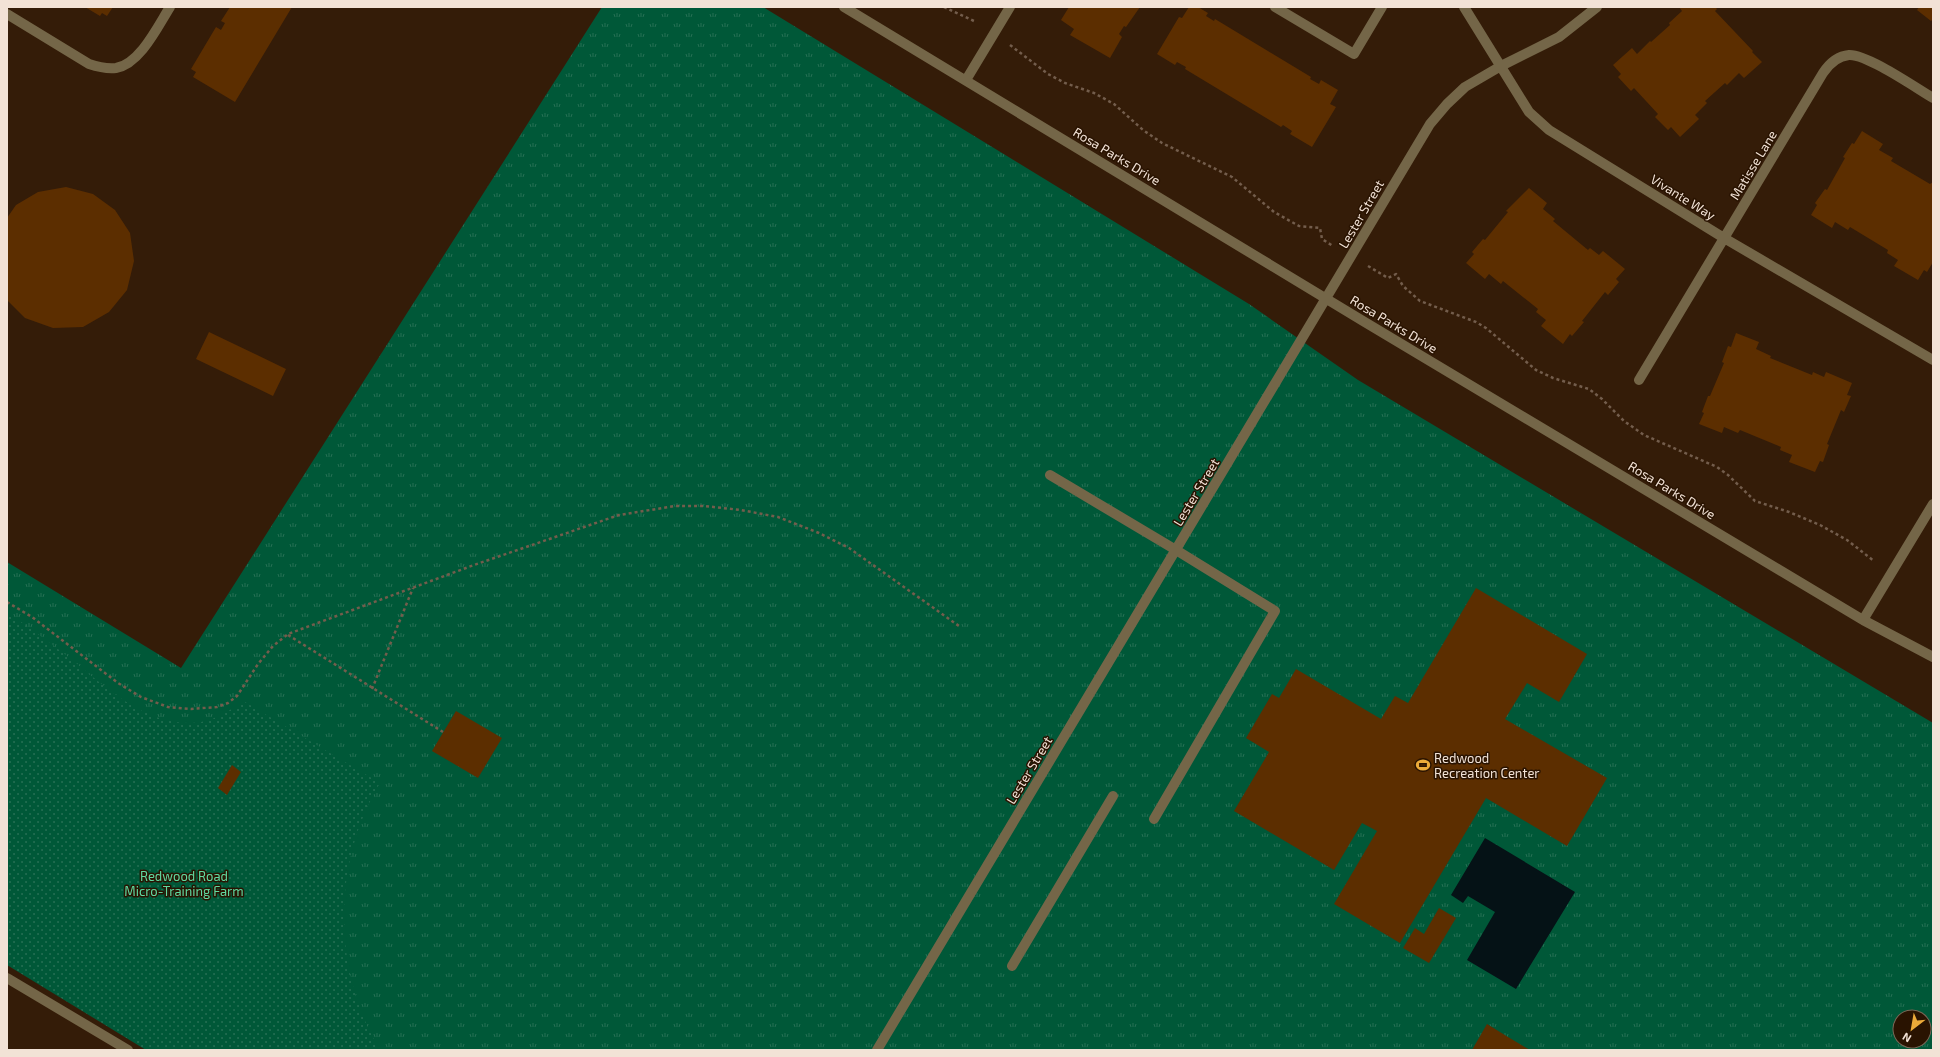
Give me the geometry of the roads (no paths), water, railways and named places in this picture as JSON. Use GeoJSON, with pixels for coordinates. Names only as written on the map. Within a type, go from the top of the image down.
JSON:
{"type":"FeatureCollection","features":[{"type":"Feature","properties":{"kind":"street"},"geometry":{"type":"LineString","coordinates":[[7,14],[89,64],[103,68],[117,68],[130,62],[140,53],[170,7]]}},
{"type":"Feature","properties":{"kind":"street","name":"Rosa Parks Drive"},"geometry":{"type":"LineString","coordinates":[[844,7],[1863,620],[1933,657]]}},
{"type":"Feature","properties":{"kind":"street"},"geometry":{"type":"LineString","coordinates":[[966,80],[1010,7]]}},
{"type":"Feature","properties":{"kind":"street"},"geometry":{"type":"LineString","coordinates":[[1275,7],[1354,54],[1382,7]]}},
{"type":"Feature","properties":{"kind":"street","name":"Vivante Way"},"geometry":{"type":"LineString","coordinates":[[1464,7],[1519,97],[1538,122],[1724,238],[1933,360]]}},
{"type":"Feature","properties":{"kind":"street","name":"Lester Street"},"geometry":{"type":"LineString","coordinates":[[877,1050],[1430,124],[1446,104],[1465,87],[1501,66],[1559,37],[1597,7]]}},
{"type":"Feature","properties":{"kind":"street","name":"Matisse Lane"},"geometry":{"type":"LineString","coordinates":[[1639,380],[1823,74],[1833,61],[1848,55],[1862,57],[1933,98]]}},
{"type":"Feature","properties":{"kind":"street"},"geometry":{"type":"LineString","coordinates":[[1050,475],[1275,611],[1154,819]]}},
{"type":"Feature","properties":{"kind":"street"},"geometry":{"type":"LineString","coordinates":[[1863,620],[1933,505]]}},
{"type":"Feature","properties":{"kind":"street"},"geometry":{"type":"LineString","coordinates":[[1012,966],[1113,796]]}},
{"type":"Feature","properties":{"kind":"street"},"geometry":{"type":"LineString","coordinates":[[7,978],[128,1050]]}},
{"type":"Feature","properties":{"kind":"place","name":"Redwood Recreation Center"},"geometry":{"type":"Point","coordinates":[1423,765]}},
{"type":"Feature","properties":{"kind":"park label","name":"Redwood Road Micro-Training Farm"},"geometry":{"type":"Point","coordinates":[184,884]}}]}
